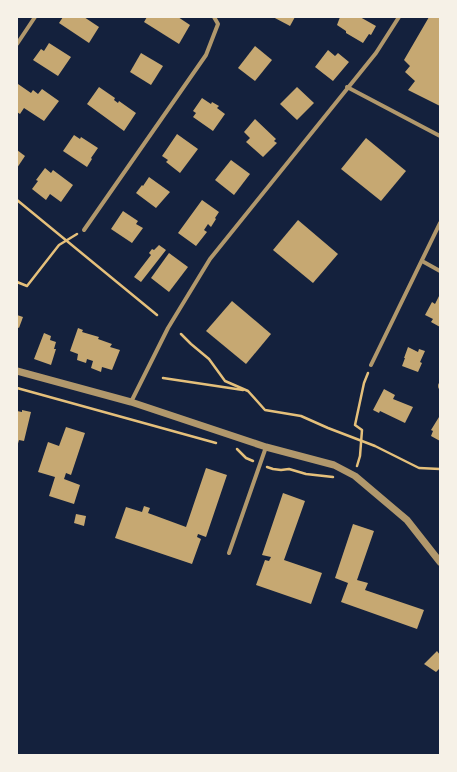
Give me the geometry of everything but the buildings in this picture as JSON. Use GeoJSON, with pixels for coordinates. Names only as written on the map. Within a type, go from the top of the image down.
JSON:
{"type":"FeatureCollection","features":[{"type":"Feature","properties":{"kind":"street"},"geometry":{"type":"LineString","coordinates":[[17,44],[35,17]]}},
{"type":"Feature","properties":{"kind":"street"},"geometry":{"type":"LineString","coordinates":[[84,230],[206,55],[218,24],[214,17]]}},
{"type":"Feature","properties":{"kind":"street"},"geometry":{"type":"LineString","coordinates":[[131,402],[168,328],[210,258],[376,53],[399,17]]}},
{"type":"Feature","properties":{"kind":"street"},"geometry":{"type":"LineString","coordinates":[[347,87],[440,136]]}},
{"type":"Feature","properties":{"kind":"street"},"geometry":{"type":"LineString","coordinates":[[371,365],[440,223]]}},
{"type":"Feature","properties":{"kind":"street"},"geometry":{"type":"LineString","coordinates":[[422,261],[440,271]]}},
{"type":"Feature","properties":{"kind":"street"},"geometry":{"type":"LineString","coordinates":[[17,371],[131,402],[266,447],[334,465],[355,476],[407,520],[440,562]]}},
{"type":"Feature","properties":{"kind":"street"},"geometry":{"type":"LineString","coordinates":[[229,553],[266,447]]}},
{"type":"Feature","properties":{"kind":"path"},"geometry":{"type":"LineString","coordinates":[[17,200],[65,241],[157,315]]}},
{"type":"Feature","properties":{"kind":"path"},"geometry":{"type":"LineString","coordinates":[[17,282],[27,286],[59,245],[84,230]]}},
{"type":"Feature","properties":{"kind":"path"},"geometry":{"type":"LineString","coordinates":[[180,334],[209,359],[225,381],[248,391],[265,410],[300,416],[375,446],[419,468],[440,470]]}},
{"type":"Feature","properties":{"kind":"path"},"geometry":{"type":"LineString","coordinates":[[163,378],[248,391]]}},
{"type":"Feature","properties":{"kind":"path"},"geometry":{"type":"LineString","coordinates":[[355,476],[360,456],[362,430],[355,425],[364,383]]}},
{"type":"Feature","properties":{"kind":"path"},"geometry":{"type":"LineString","coordinates":[[17,388],[217,443]]}},
{"type":"Feature","properties":{"kind":"path"},"geometry":{"type":"LineString","coordinates":[[231,448],[238,450],[246,458],[272,469],[289,469],[306,474],[336,478]]}}]}
